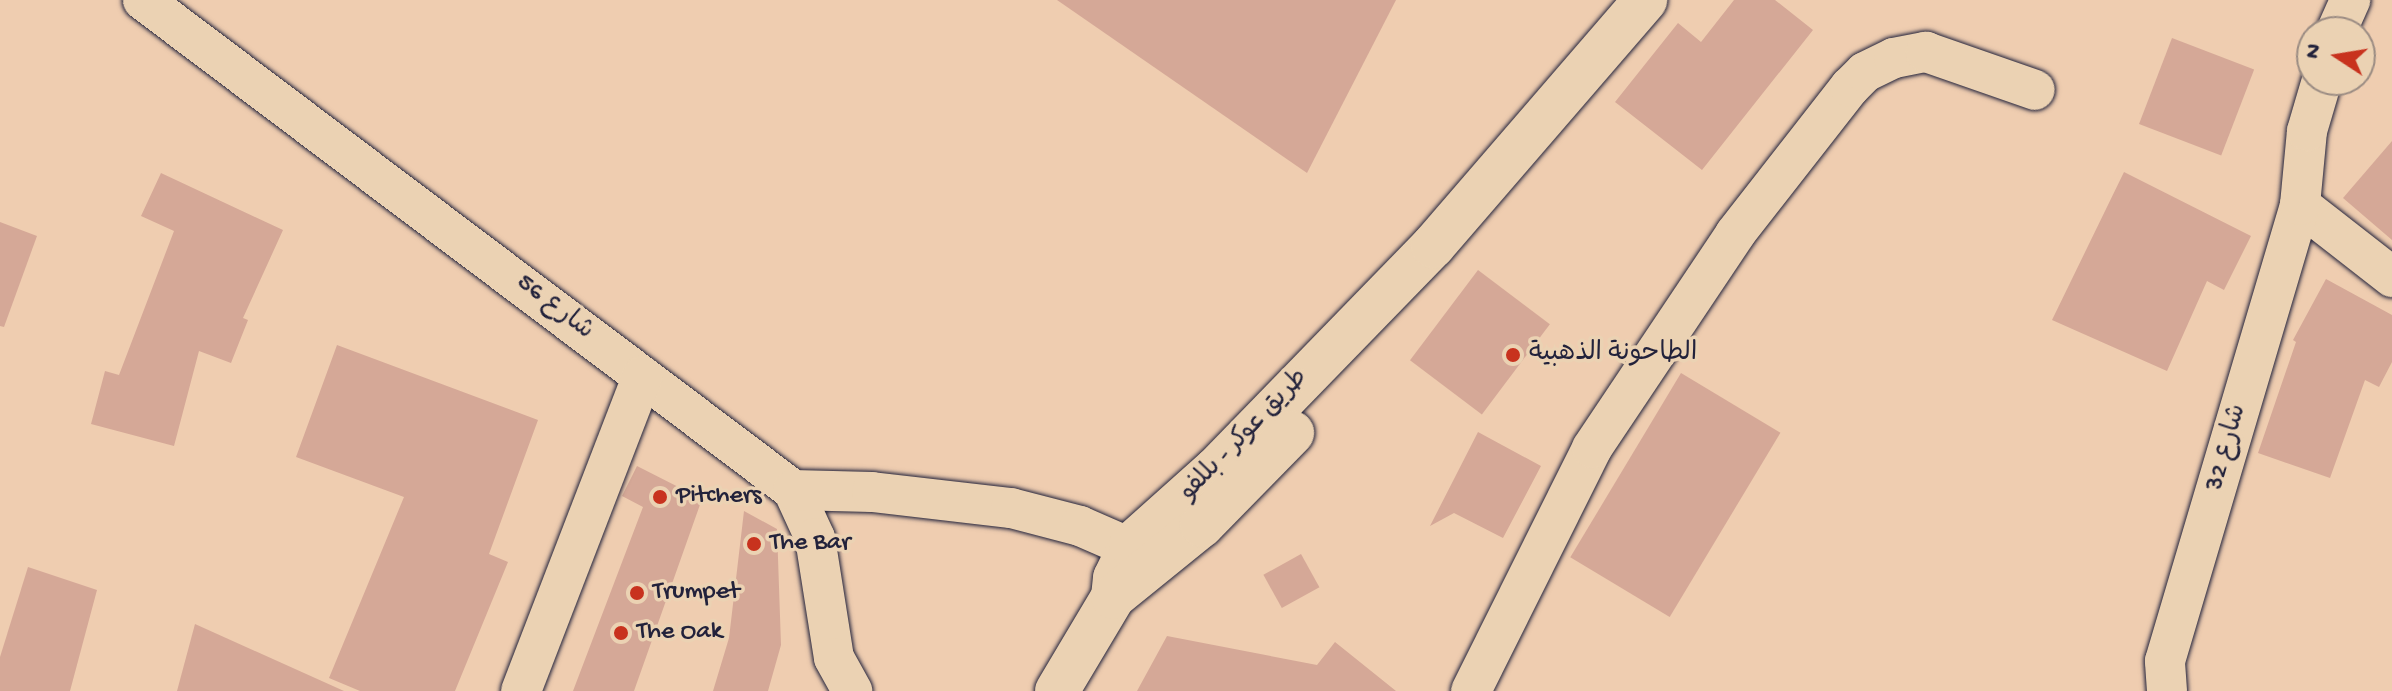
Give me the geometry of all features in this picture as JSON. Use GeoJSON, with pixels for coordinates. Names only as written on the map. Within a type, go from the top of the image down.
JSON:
{"type":"FeatureCollection","features":[{"type":"Feature","properties":{"kind":"street","name":"شارع 56"},"geometry":{"type":"LineString","coordinates":[[143,0],[793,490],[815,538],[834,658],[852,691]]}},
{"type":"Feature","properties":{"kind":"street","name":"طريق عوكر - بللفو"},"geometry":{"type":"LineString","coordinates":[[1057,691],[1113,597],[1115,578],[1145,552],[1216,469],[1395,284],[1645,0]]}},
{"type":"Feature","properties":{"kind":"street"},"geometry":{"type":"LineString","coordinates":[[1471,691],[1592,448],[1735,234],[1850,87],[1865,72],[1894,58],[1926,52],[2035,90]]}},
{"type":"Feature","properties":{"kind":"street","name":"شارع 32"},"geometry":{"type":"LineString","coordinates":[[2167,691],[2165,661],[2300,205],[2307,131],[2317,96]]}},
{"type":"Feature","properties":{"kind":"street"},"geometry":{"type":"LineString","coordinates":[[2300,205],[2392,277]]}},
{"type":"Feature","properties":{"kind":"street"},"geometry":{"type":"LineString","coordinates":[[521,691],[642,377]]}},
{"type":"Feature","properties":{"kind":"street"},"geometry":{"type":"LineString","coordinates":[[793,490],[872,492],[1011,508],[1145,552]]}},
{"type":"Feature","properties":{"kind":"building"},"geometry":{"type":"Polygon","coordinates":[[[1057,0],[1396,0],[1307,173],[1057,0]]]}},
{"type":"Feature","properties":{"kind":"building"},"geometry":{"type":"Polygon","coordinates":[[[1734,0],[1775,0],[1813,30],[1702,170],[1615,102],[1678,23],[1701,42],[1734,0]]]}},
{"type":"Feature","properties":{"kind":"building"},"geometry":{"type":"Polygon","coordinates":[[[2172,38],[2254,70],[2221,155],[2139,124],[2172,38]]]}},
{"type":"Feature","properties":{"kind":"building"},"geometry":{"type":"Polygon","coordinates":[[[2392,141],[2392,240],[2343,198],[2392,141]]]}},
{"type":"Feature","properties":{"kind":"building"},"geometry":{"type":"Polygon","coordinates":[[[2124,172],[2251,236],[2224,290],[2207,281],[2167,371],[2052,320],[2124,172]]]}},
{"type":"Feature","properties":{"kind":"building"},"geometry":{"type":"Polygon","coordinates":[[[161,173],[283,230],[243,318],[248,320],[231,363],[199,351],[174,446],[91,424],[105,371],[119,375],[174,231],[141,216],[161,173]]]}},
{"type":"Feature","properties":{"kind":"building"},"geometry":{"type":"Polygon","coordinates":[[[0,222],[37,236],[4,327],[0,326],[0,222]]]}},
{"type":"Feature","properties":{"kind":"building"},"geometry":{"type":"Polygon","coordinates":[[[1478,270],[1550,324],[1482,414],[1410,360],[1478,270]]]}},
{"type":"Feature","properties":{"kind":"building"},"geometry":{"type":"Polygon","coordinates":[[[2326,279],[2392,315],[2392,362],[2379,387],[2365,380],[2330,478],[2258,453],[2296,342],[2293,340],[2326,279]]]}},
{"type":"Feature","properties":{"kind":"building"},"geometry":{"type":"Polygon","coordinates":[[[337,345],[538,420],[489,554],[508,562],[455,691],[360,691],[329,678],[404,497],[296,457],[337,345]]]}},
{"type":"Feature","properties":{"kind":"building"},"geometry":{"type":"Polygon","coordinates":[[[1681,373],[1780,433],[1670,617],[1570,557],[1681,373]]]}},
{"type":"Feature","properties":{"kind":"building"},"geometry":{"type":"Polygon","coordinates":[[[1478,432],[1541,466],[1503,538],[1454,513],[1430,526],[1478,432]]]}},
{"type":"Feature","properties":{"kind":"building"},"geometry":{"type":"Polygon","coordinates":[[[637,466],[702,499],[634,691],[573,691],[643,507],[622,496],[637,466]]]}},
{"type":"Feature","properties":{"kind":"building"},"geometry":{"type":"Polygon","coordinates":[[[744,511],[777,529],[781,645],[768,691],[713,691],[729,638],[744,511]]]}},
{"type":"Feature","properties":{"kind":"building"},"geometry":{"type":"Polygon","coordinates":[[[1301,554],[1319,587],[1282,608],[1263,575],[1301,554]]]}},
{"type":"Feature","properties":{"kind":"building"},"geometry":{"type":"Polygon","coordinates":[[[28,567],[97,590],[70,691],[0,691],[0,657],[28,567]]]}},
{"type":"Feature","properties":{"kind":"building"},"geometry":{"type":"Polygon","coordinates":[[[195,624],[344,691],[177,691],[195,624]]]}},
{"type":"Feature","properties":{"kind":"building"},"geometry":{"type":"Polygon","coordinates":[[[1167,636],[1317,665],[1335,642],[1396,691],[1137,691],[1167,636]]]}},
{"type":"Feature","properties":{"kind":"place","name":"الطاحونة الذهبية"},"geometry":{"type":"Point","coordinates":[1513,355]}},
{"type":"Feature","properties":{"kind":"place","name":"Pitchers"},"geometry":{"type":"Point","coordinates":[660,497]}},
{"type":"Feature","properties":{"kind":"place","name":"The Bar"},"geometry":{"type":"Point","coordinates":[754,544]}},
{"type":"Feature","properties":{"kind":"place","name":"Trumpet"},"geometry":{"type":"Point","coordinates":[637,593]}},
{"type":"Feature","properties":{"kind":"place","name":"The Oak"},"geometry":{"type":"Point","coordinates":[621,633]}}]}
